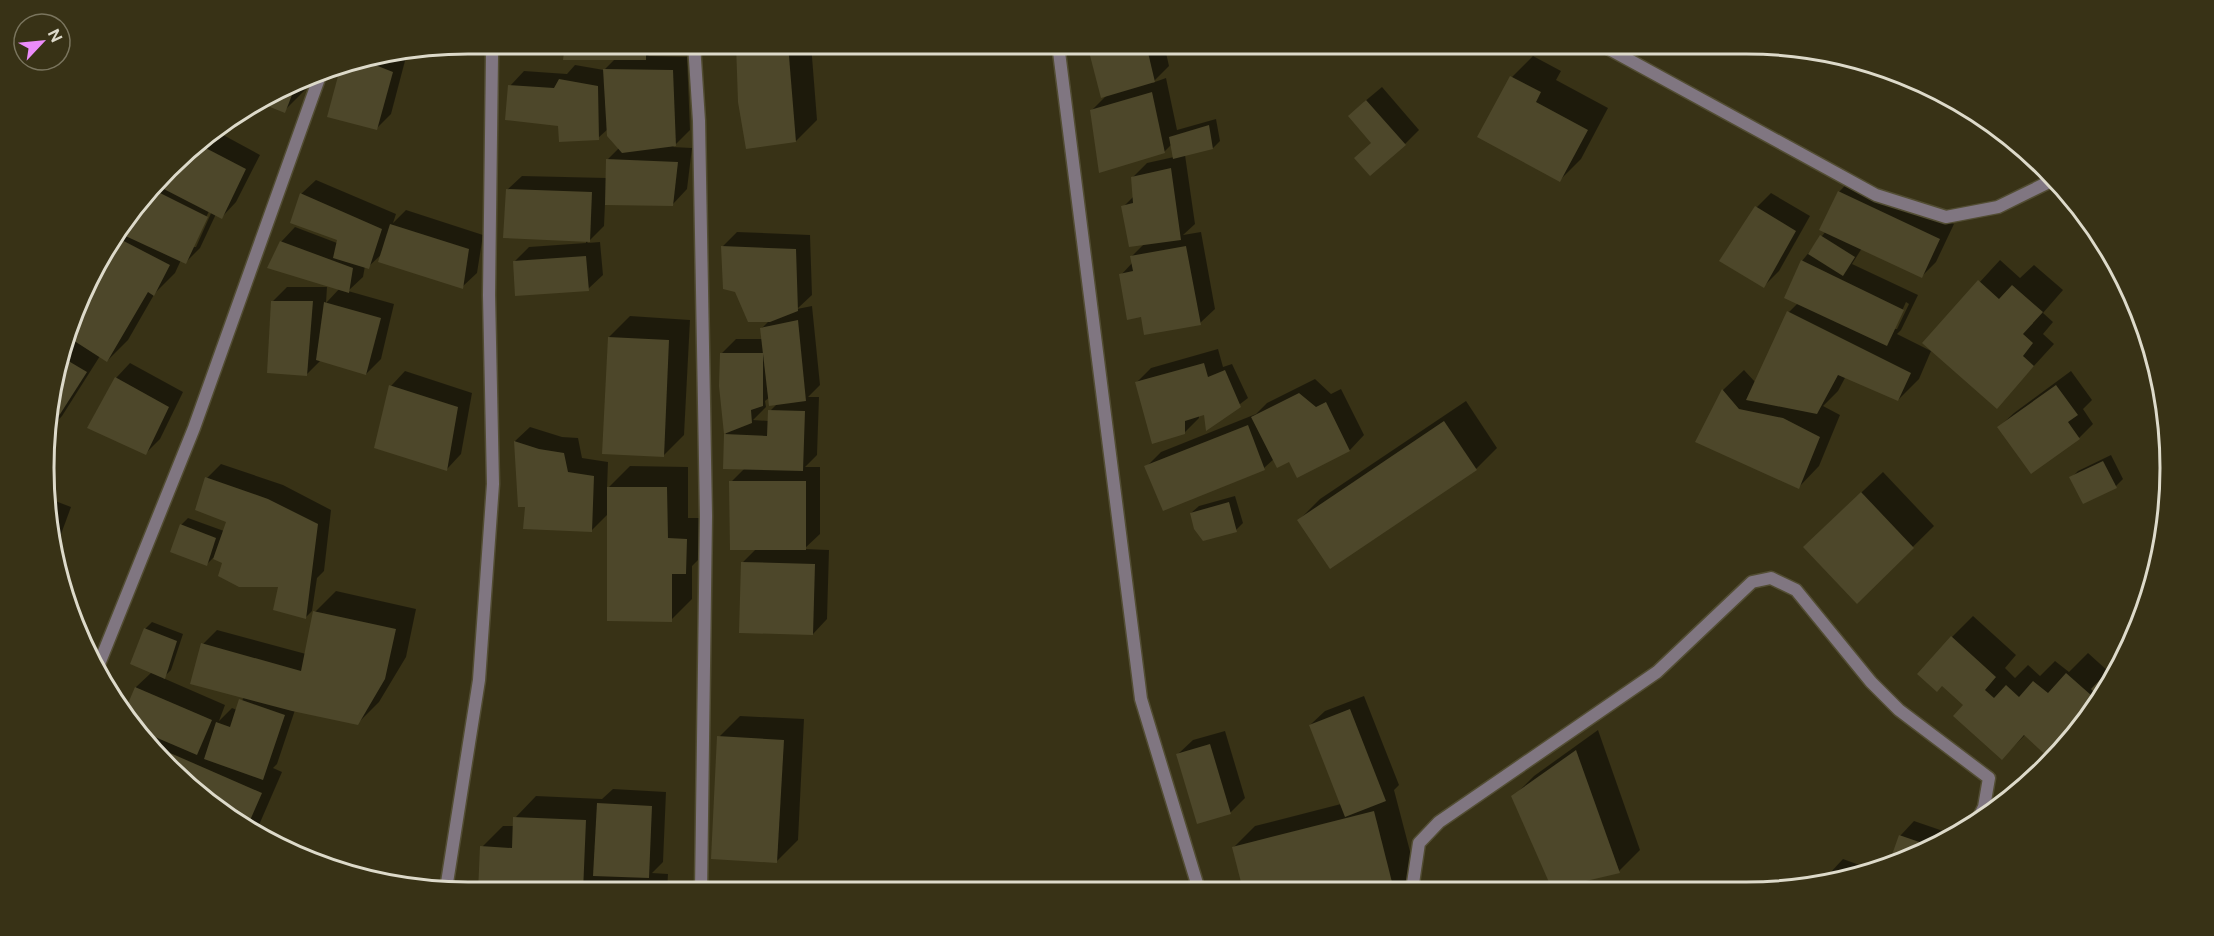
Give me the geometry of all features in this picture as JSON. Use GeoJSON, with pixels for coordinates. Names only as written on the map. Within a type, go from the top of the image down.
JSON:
{"type":"FeatureCollection","features":[{"type":"Feature","properties":{"kind":"street"},"geometry":{"type":"LineString","coordinates":[[695,54],[699,121],[706,516],[701,882]]}},
{"type":"Feature","properties":{"kind":"street"},"geometry":{"type":"LineString","coordinates":[[1059,54],[1141,699],[1196,882]]}},
{"type":"Feature","properties":{"kind":"street"},"geometry":{"type":"LineString","coordinates":[[1618,54],[1876,195],[1946,217],[1998,207],[2046,183]]}},
{"type":"Feature","properties":{"kind":"street"},"geometry":{"type":"LineString","coordinates":[[447,881],[479,680],[494,483],[489,295],[492,56]]}},
{"type":"Feature","properties":{"kind":"street"},"geometry":{"type":"LineString","coordinates":[[101,659],[194,428],[317,83]]}},
{"type":"Feature","properties":{"kind":"street"},"geometry":{"type":"LineString","coordinates":[[1413,882],[1419,843],[1439,822],[1657,672],[1752,582],[1771,578],[1796,591],[1871,682],[1899,710],[1989,778],[1984,806]]}},
{"type":"Feature","properties":{"kind":"building"},"geometry":{"type":"Polygon","coordinates":[[[564,54],[646,54],[646,60],[563,60],[564,54]]]}},
{"type":"Feature","properties":{"kind":"building"},"geometry":{"type":"Polygon","coordinates":[[[736,54],[789,54],[796,142],[746,149],[738,102],[736,54]]]}},
{"type":"Feature","properties":{"kind":"building"},"geometry":{"type":"Polygon","coordinates":[[[1090,54],[1148,54],[1155,82],[1101,98],[1090,54]]]}},
{"type":"Feature","properties":{"kind":"building"},"geometry":{"type":"Polygon","coordinates":[[[375,65],[393,72],[377,130],[327,117],[338,75],[375,65]]]}},
{"type":"Feature","properties":{"kind":"building"},"geometry":{"type":"Polygon","coordinates":[[[603,69],[673,70],[676,146],[622,153],[607,136],[603,69]]]}},
{"type":"Feature","properties":{"kind":"building"},"geometry":{"type":"Polygon","coordinates":[[[1510,76],[1541,92],[1536,102],[1588,130],[1560,182],[1477,137],[1510,76]]]}},
{"type":"Feature","properties":{"kind":"building"},"geometry":{"type":"Polygon","coordinates":[[[559,79],[598,86],[599,140],[559,142],[558,126],[505,120],[508,85],[554,88],[559,79]]]}},
{"type":"Feature","properties":{"kind":"building"},"geometry":{"type":"Polygon","coordinates":[[[1152,92],[1165,153],[1099,173],[1090,110],[1152,92]]]}},
{"type":"Feature","properties":{"kind":"building"},"geometry":{"type":"Polygon","coordinates":[[[292,94],[285,113],[267,106],[292,94]]]}},
{"type":"Feature","properties":{"kind":"building"},"geometry":{"type":"Polygon","coordinates":[[[1366,100],[1406,145],[1370,176],[1354,158],[1371,143],[1348,116],[1366,100]]]}},
{"type":"Feature","properties":{"kind":"building"},"geometry":{"type":"Polygon","coordinates":[[[1209,125],[1213,149],[1173,159],[1169,137],[1209,125]]]}},
{"type":"Feature","properties":{"kind":"building"},"geometry":{"type":"Polygon","coordinates":[[[206,148],[246,169],[222,219],[163,189],[206,148]]]}},
{"type":"Feature","properties":{"kind":"building"},"geometry":{"type":"Polygon","coordinates":[[[606,159],[678,162],[673,206],[605,205],[606,159]]]}},
{"type":"Feature","properties":{"kind":"building"},"geometry":{"type":"Polygon","coordinates":[[[1171,168],[1181,240],[1129,247],[1121,206],[1133,203],[1131,177],[1171,168]]]}},
{"type":"Feature","properties":{"kind":"building"},"geometry":{"type":"Polygon","coordinates":[[[506,189],[592,192],[590,242],[503,238],[506,189]]]}},
{"type":"Feature","properties":{"kind":"building"},"geometry":{"type":"Polygon","coordinates":[[[1838,191],[1940,239],[1922,278],[1819,230],[1838,191]]]}},
{"type":"Feature","properties":{"kind":"building"},"geometry":{"type":"Polygon","coordinates":[[[159,193],[208,217],[186,264],[125,236],[159,193]]]}},
{"type":"Feature","properties":{"kind":"building"},"geometry":{"type":"Polygon","coordinates":[[[300,193],[382,229],[369,269],[333,258],[337,240],[290,223],[300,193]]]}},
{"type":"Feature","properties":{"kind":"building"},"geometry":{"type":"Polygon","coordinates":[[[1755,206],[1796,231],[1764,288],[1719,261],[1755,206]]]}},
{"type":"Feature","properties":{"kind":"building"},"geometry":{"type":"Polygon","coordinates":[[[390,224],[469,249],[463,289],[378,262],[390,224]]]}},
{"type":"Feature","properties":{"kind":"building"},"geometry":{"type":"Polygon","coordinates":[[[1820,235],[1855,257],[1843,276],[1808,254],[1820,235]]]}},
{"type":"Feature","properties":{"kind":"building"},"geometry":{"type":"Polygon","coordinates":[[[122,240],[170,265],[154,296],[148,292],[107,362],[74,341],[97,285],[122,240]]]}},
{"type":"Feature","properties":{"kind":"building"},"geometry":{"type":"Polygon","coordinates":[[[280,241],[353,268],[349,293],[267,268],[280,241]]]}},
{"type":"Feature","properties":{"kind":"building"},"geometry":{"type":"Polygon","coordinates":[[[721,246],[796,249],[798,311],[770,322],[748,322],[735,292],[723,289],[721,246]]]}},
{"type":"Feature","properties":{"kind":"building"},"geometry":{"type":"Polygon","coordinates":[[[1186,246],[1201,325],[1144,335],[1141,317],[1127,320],[1119,274],[1133,271],[1130,256],[1186,246]]]}},
{"type":"Feature","properties":{"kind":"building"},"geometry":{"type":"Polygon","coordinates":[[[586,256],[589,291],[515,296],[513,261],[586,256]]]}},
{"type":"Feature","properties":{"kind":"building"},"geometry":{"type":"Polygon","coordinates":[[[1801,260],[1904,310],[1887,346],[1784,298],[1801,260]]]}},
{"type":"Feature","properties":{"kind":"building"},"geometry":{"type":"Polygon","coordinates":[[[1978,280],[1999,299],[2012,285],[2043,312],[2023,334],[2033,343],[2023,356],[2034,366],[1997,409],[1922,343],[1978,280]]]}},
{"type":"Feature","properties":{"kind":"building"},"geometry":{"type":"Polygon","coordinates":[[[271,301],[313,301],[307,376],[267,373],[271,301]]]}},
{"type":"Feature","properties":{"kind":"building"},"geometry":{"type":"Polygon","coordinates":[[[324,302],[381,318],[366,375],[316,360],[324,302]]]}},
{"type":"Feature","properties":{"kind":"building"},"geometry":{"type":"Polygon","coordinates":[[[1787,311],[1911,373],[1898,401],[1838,375],[1817,414],[1746,400],[1787,311]]]}},
{"type":"Feature","properties":{"kind":"building"},"geometry":{"type":"Polygon","coordinates":[[[798,320],[806,401],[769,406],[760,328],[798,320]]]}},
{"type":"Feature","properties":{"kind":"building"},"geometry":{"type":"Polygon","coordinates":[[[608,337],[669,340],[664,457],[602,454],[608,337]]]}},
{"type":"Feature","properties":{"kind":"building"},"geometry":{"type":"Polygon","coordinates":[[[720,353],[763,353],[763,406],[751,410],[752,423],[724,434],[719,386],[720,353]]]}},
{"type":"Feature","properties":{"kind":"building"},"geometry":{"type":"Polygon","coordinates":[[[68,361],[87,372],[58,418],[68,361]]]}},
{"type":"Feature","properties":{"kind":"building"},"geometry":{"type":"Polygon","coordinates":[[[1204,363],[1208,377],[1225,370],[1241,407],[1206,431],[1204,415],[1185,421],[1185,434],[1152,444],[1135,382],[1204,363]]]}},
{"type":"Feature","properties":{"kind":"building"},"geometry":{"type":"Polygon","coordinates":[[[115,377],[169,407],[146,455],[87,428],[115,377]]]}},
{"type":"Feature","properties":{"kind":"building"},"geometry":{"type":"Polygon","coordinates":[[[389,385],[458,407],[447,471],[374,448],[389,385]]]}},
{"type":"Feature","properties":{"kind":"building"},"geometry":{"type":"Polygon","coordinates":[[[2056,385],[2078,415],[2068,422],[2080,439],[2031,474],[1997,427],[2056,385]]]}},
{"type":"Feature","properties":{"kind":"building"},"geometry":{"type":"Polygon","coordinates":[[[1722,389],[1739,409],[1783,418],[1820,437],[1799,489],[1695,442],[1722,389]]]}},
{"type":"Feature","properties":{"kind":"building"},"geometry":{"type":"Polygon","coordinates":[[[1299,393],[1316,407],[1326,402],[1350,451],[1297,478],[1289,462],[1277,468],[1251,417],[1299,393]]]}},
{"type":"Feature","properties":{"kind":"building"},"geometry":{"type":"Polygon","coordinates":[[[768,410],[805,411],[803,471],[723,469],[724,434],[767,436],[768,410]]]}},
{"type":"Feature","properties":{"kind":"building"},"geometry":{"type":"Polygon","coordinates":[[[1444,421],[1477,470],[1330,569],[1297,520],[1444,421]]]}},
{"type":"Feature","properties":{"kind":"building"},"geometry":{"type":"Polygon","coordinates":[[[1248,425],[1265,470],[1163,511],[1144,466],[1248,425]]]}},
{"type":"Feature","properties":{"kind":"building"},"geometry":{"type":"Polygon","coordinates":[[[514,441],[539,449],[564,453],[568,472],[594,476],[592,532],[523,529],[525,507],[518,507],[514,441]]]}},
{"type":"Feature","properties":{"kind":"building"},"geometry":{"type":"Polygon","coordinates":[[[2103,461],[2117,488],[2083,504],[2069,477],[2103,461]]]}},
{"type":"Feature","properties":{"kind":"building"},"geometry":{"type":"Polygon","coordinates":[[[205,477],[268,499],[318,524],[306,619],[273,610],[278,587],[239,587],[218,576],[222,563],[213,559],[226,522],[195,510],[205,477]]]}},
{"type":"Feature","properties":{"kind":"building"},"geometry":{"type":"Polygon","coordinates":[[[729,481],[806,481],[806,550],[730,550],[729,481]]]}},
{"type":"Feature","properties":{"kind":"building"},"geometry":{"type":"Polygon","coordinates":[[[607,487],[667,487],[668,538],[687,539],[686,574],[672,574],[672,622],[607,621],[607,487]]]}},
{"type":"Feature","properties":{"kind":"building"},"geometry":{"type":"Polygon","coordinates":[[[1861,492],[1914,548],[1857,604],[1803,547],[1861,492]]]}},
{"type":"Feature","properties":{"kind":"building"},"geometry":{"type":"Polygon","coordinates":[[[1229,502],[1237,532],[1203,541],[1194,529],[1190,513],[1229,502]]]}},
{"type":"Feature","properties":{"kind":"building"},"geometry":{"type":"Polygon","coordinates":[[[180,524],[216,538],[207,566],[170,552],[180,524]]]}},
{"type":"Feature","properties":{"kind":"building"},"geometry":{"type":"Polygon","coordinates":[[[741,562],[815,564],[813,635],[739,633],[741,562]]]}},
{"type":"Feature","properties":{"kind":"building"},"geometry":{"type":"Polygon","coordinates":[[[313,611],[396,629],[385,679],[358,725],[292,711],[190,684],[201,643],[301,671],[313,611]]]}},
{"type":"Feature","properties":{"kind":"building"},"geometry":{"type":"Polygon","coordinates":[[[144,628],[177,641],[165,679],[130,664],[144,628]]]}},
{"type":"Feature","properties":{"kind":"building"},"geometry":{"type":"Polygon","coordinates":[[[1951,636],[1996,677],[1985,690],[1994,698],[2006,685],[2019,697],[2033,681],[2048,693],[2066,673],[2092,696],[2045,754],[2024,735],[2002,760],[1953,716],[1963,705],[1942,686],[1937,692],[1917,674],[1951,636]]]}},
{"type":"Feature","properties":{"kind":"building"},"geometry":{"type":"Polygon","coordinates":[[[2105,674],[2094,692],[2091,689],[2105,674]]]}},
{"type":"Feature","properties":{"kind":"building"},"geometry":{"type":"Polygon","coordinates":[[[135,687],[212,720],[197,755],[153,736],[128,704],[135,687]]]}},
{"type":"Feature","properties":{"kind":"building"},"geometry":{"type":"Polygon","coordinates":[[[239,699],[285,715],[263,780],[204,759],[216,722],[230,727],[239,699]]]}},
{"type":"Feature","properties":{"kind":"building"},"geometry":{"type":"Polygon","coordinates":[[[1350,709],[1386,801],[1345,817],[1309,725],[1350,709]]]}},
{"type":"Feature","properties":{"kind":"building"},"geometry":{"type":"Polygon","coordinates":[[[717,736],[784,740],[777,863],[711,859],[717,736]]]}},
{"type":"Feature","properties":{"kind":"building"},"geometry":{"type":"Polygon","coordinates":[[[1210,744],[1231,814],[1197,824],[1176,754],[1210,744]]]}},
{"type":"Feature","properties":{"kind":"building"},"geometry":{"type":"Polygon","coordinates":[[[1576,750],[1620,873],[1582,882],[1549,882],[1511,796],[1576,750]]]}},
{"type":"Feature","properties":{"kind":"building"},"geometry":{"type":"Polygon","coordinates":[[[166,751],[262,793],[250,820],[195,779],[166,751]]]}},
{"type":"Feature","properties":{"kind":"building"},"geometry":{"type":"Polygon","coordinates":[[[597,803],[652,806],[649,878],[593,876],[597,803]]]}},
{"type":"Feature","properties":{"kind":"building"},"geometry":{"type":"Polygon","coordinates":[[[1374,811],[1392,882],[1241,882],[1232,847],[1374,811]]]}},
{"type":"Feature","properties":{"kind":"building"},"geometry":{"type":"Polygon","coordinates":[[[513,817],[586,820],[583,882],[478,882],[480,846],[512,848],[513,817]]]}},
{"type":"Feature","properties":{"kind":"building"},"geometry":{"type":"Polygon","coordinates":[[[1899,835],[1921,843],[1904,850],[1892,855],[1899,835]]]}}]}
